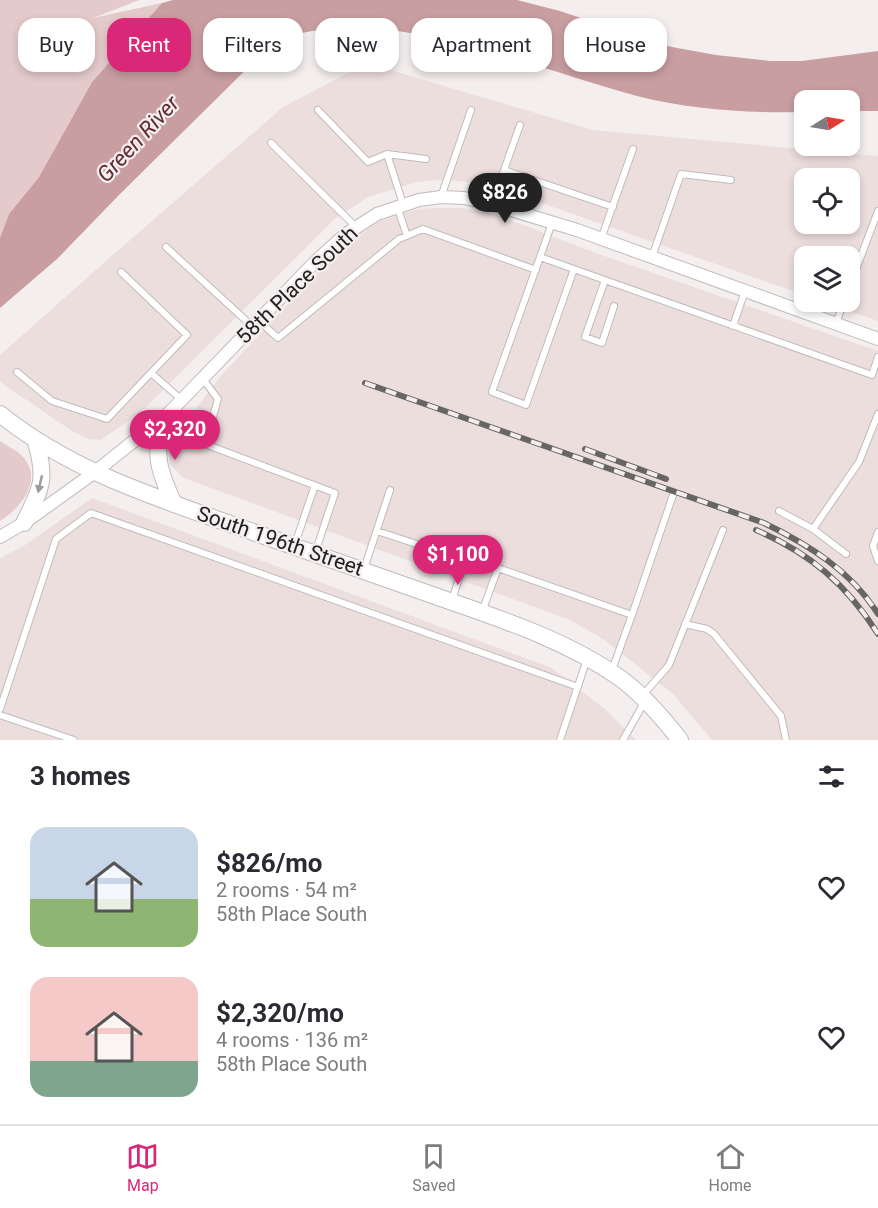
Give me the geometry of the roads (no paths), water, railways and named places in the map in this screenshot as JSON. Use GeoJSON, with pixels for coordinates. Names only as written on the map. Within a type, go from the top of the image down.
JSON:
{"type":"FeatureCollection","features":[{"type":"Feature","properties":{"kind":"main road","name":"South 196th Street"},"geometry":{"type":"LineString","coordinates":[[0,414],[36,442],[95,472],[174,504],[545,637],[611,673],[643,699],[680,740]]}},
{"type":"Feature","properties":{"kind":"main road"},"geometry":{"type":"LineString","coordinates":[[161,420],[157,447],[158,462],[161,476],[174,504]]}},
{"type":"Feature","properties":{"kind":"main road"},"geometry":{"type":"LineString","coordinates":[[24,523],[43,478],[36,442]]}},
{"type":"Feature","properties":{"kind":"street","name":"58th Place South"},"geometry":{"type":"LineString","coordinates":[[0,537],[24,523],[95,472],[161,420],[317,260],[356,226],[400,205],[441,197],[464,198],[492,204],[601,239],[878,339]]}},
{"type":"Feature","properties":{"kind":"lane"},"geometry":{"type":"LineString","coordinates":[[318,110],[368,162],[387,154],[426,159]]}},
{"type":"Feature","properties":{"kind":"lane"},"geometry":{"type":"LineString","coordinates":[[441,197],[471,110]]}},
{"type":"Feature","properties":{"kind":"lane"},"geometry":{"type":"LineString","coordinates":[[492,204],[520,125]]}},
{"type":"Feature","properties":{"kind":"lane"},"geometry":{"type":"LineString","coordinates":[[271,143],[356,226]]}},
{"type":"Feature","properties":{"kind":"lane"},"geometry":{"type":"LineString","coordinates":[[601,239],[633,149]]}},
{"type":"Feature","properties":{"kind":"lane"},"geometry":{"type":"LineString","coordinates":[[387,154],[407,236]]}},
{"type":"Feature","properties":{"kind":"lane"},"geometry":{"type":"LineString","coordinates":[[504,170],[613,207]]}},
{"type":"Feature","properties":{"kind":"lane"},"geometry":{"type":"LineString","coordinates":[[652,258],[681,174],[731,180]]}},
{"type":"Feature","properties":{"kind":"lane"},"geometry":{"type":"LineString","coordinates":[[860,259],[878,211]]}},
{"type":"Feature","properties":{"kind":"lane"},"geometry":{"type":"LineString","coordinates":[[552,223],[492,392],[526,405],[574,269]]}},
{"type":"Feature","properties":{"kind":"lane"},"geometry":{"type":"LineString","coordinates":[[166,247],[256,324],[278,338],[399,239],[423,230],[536,270]]}},
{"type":"Feature","properties":{"kind":"lane"},"geometry":{"type":"LineString","coordinates":[[540,257],[872,375],[878,380]]}},
{"type":"Feature","properties":{"kind":"lane"},"geometry":{"type":"LineString","coordinates":[[17,372],[52,400],[107,419],[187,335],[121,272]]}},
{"type":"Feature","properties":{"kind":"lane"},"geometry":{"type":"LineString","coordinates":[[605,280],[585,337],[602,343],[614,306]]}},
{"type":"Feature","properties":{"kind":"lane"},"geometry":{"type":"LineString","coordinates":[[733,326],[745,291]]}},
{"type":"Feature","properties":{"kind":"lane"},"geometry":{"type":"LineString","coordinates":[[836,324],[840,312]]}},
{"type":"Feature","properties":{"kind":"lane"},"geometry":{"type":"LineString","coordinates":[[872,375],[878,357]]}},
{"type":"Feature","properties":{"kind":"lane"},"geometry":{"type":"LineString","coordinates":[[151,373],[182,400]]}},
{"type":"Feature","properties":{"kind":"lane"},"geometry":{"type":"LineString","coordinates":[[203,379],[218,399],[205,444],[335,493],[315,554]]}},
{"type":"Feature","properties":{"kind":"lane"},"geometry":{"type":"LineString","coordinates":[[813,530],[860,462],[878,414]]}},
{"type":"Feature","properties":{"kind":"lane"},"geometry":{"type":"LineString","coordinates":[[295,546],[315,485]]}},
{"type":"Feature","properties":{"kind":"lane"},"geometry":{"type":"LineString","coordinates":[[364,571],[390,490]]}},
{"type":"Feature","properties":{"kind":"lane"},"geometry":{"type":"LineString","coordinates":[[611,673],[673,495]]}},
{"type":"Feature","properties":{"kind":"lane"},"geometry":{"type":"LineString","coordinates":[[778,511],[813,530],[846,554]]}},
{"type":"Feature","properties":{"kind":"lane"},"geometry":{"type":"LineString","coordinates":[[0,710],[56,539],[91,513],[578,687]]}},
{"type":"Feature","properties":{"kind":"lane"},"geometry":{"type":"LineString","coordinates":[[623,740],[643,699],[669,665],[723,530]]}},
{"type":"Feature","properties":{"kind":"lane"},"geometry":{"type":"LineString","coordinates":[[377,531],[465,560],[451,602]]}},
{"type":"Feature","properties":{"kind":"lane"},"geometry":{"type":"LineString","coordinates":[[878,532],[873,546],[878,561]]}},
{"type":"Feature","properties":{"kind":"lane"},"geometry":{"type":"LineString","coordinates":[[482,613],[498,568],[632,615]]}},
{"type":"Feature","properties":{"kind":"lane"},"geometry":{"type":"LineString","coordinates":[[685,624],[707,629],[714,634],[782,716],[786,740]]}},
{"type":"Feature","properties":{"kind":"lane"},"geometry":{"type":"LineString","coordinates":[[560,740],[588,659]]}},
{"type":"Feature","properties":{"kind":"lane"},"geometry":{"type":"LineString","coordinates":[[0,715],[69,739]]}},
{"type":"Feature","properties":{"kind":"water","name":"Green River"},"geometry":{"type":"Polygon","coordinates":[[[173,0],[517,0],[581,18],[564,18],[564,72],[667,72],[667,46],[770,61],[802,61],[878,51],[878,111],[860,111],[860,90],[794,90],[794,112],[741,111],[678,105],[637,96],[552,70],[552,18],[411,18],[411,34],[399,32],[399,18],[315,18],[315,31],[303,34],[303,18],[203,18],[203,72],[244,72],[57,259],[0,308],[0,238],[9,214],[39,177],[92,82],[107,65],[107,72],[191,72],[191,18],[149,18],[162,3],[173,0]]]}},
{"type":"Feature","properties":{"kind":"railway"},"geometry":{"type":"LineString","coordinates":[[365,383],[764,523],[813,550],[842,572],[878,614]]}},
{"type":"Feature","properties":{"kind":"railway"},"geometry":{"type":"LineString","coordinates":[[585,449],[666,479]]}},
{"type":"Feature","properties":{"kind":"railway"},"geometry":{"type":"LineString","coordinates":[[756,530],[793,549],[826,572],[853,600],[878,634]]}}]}
